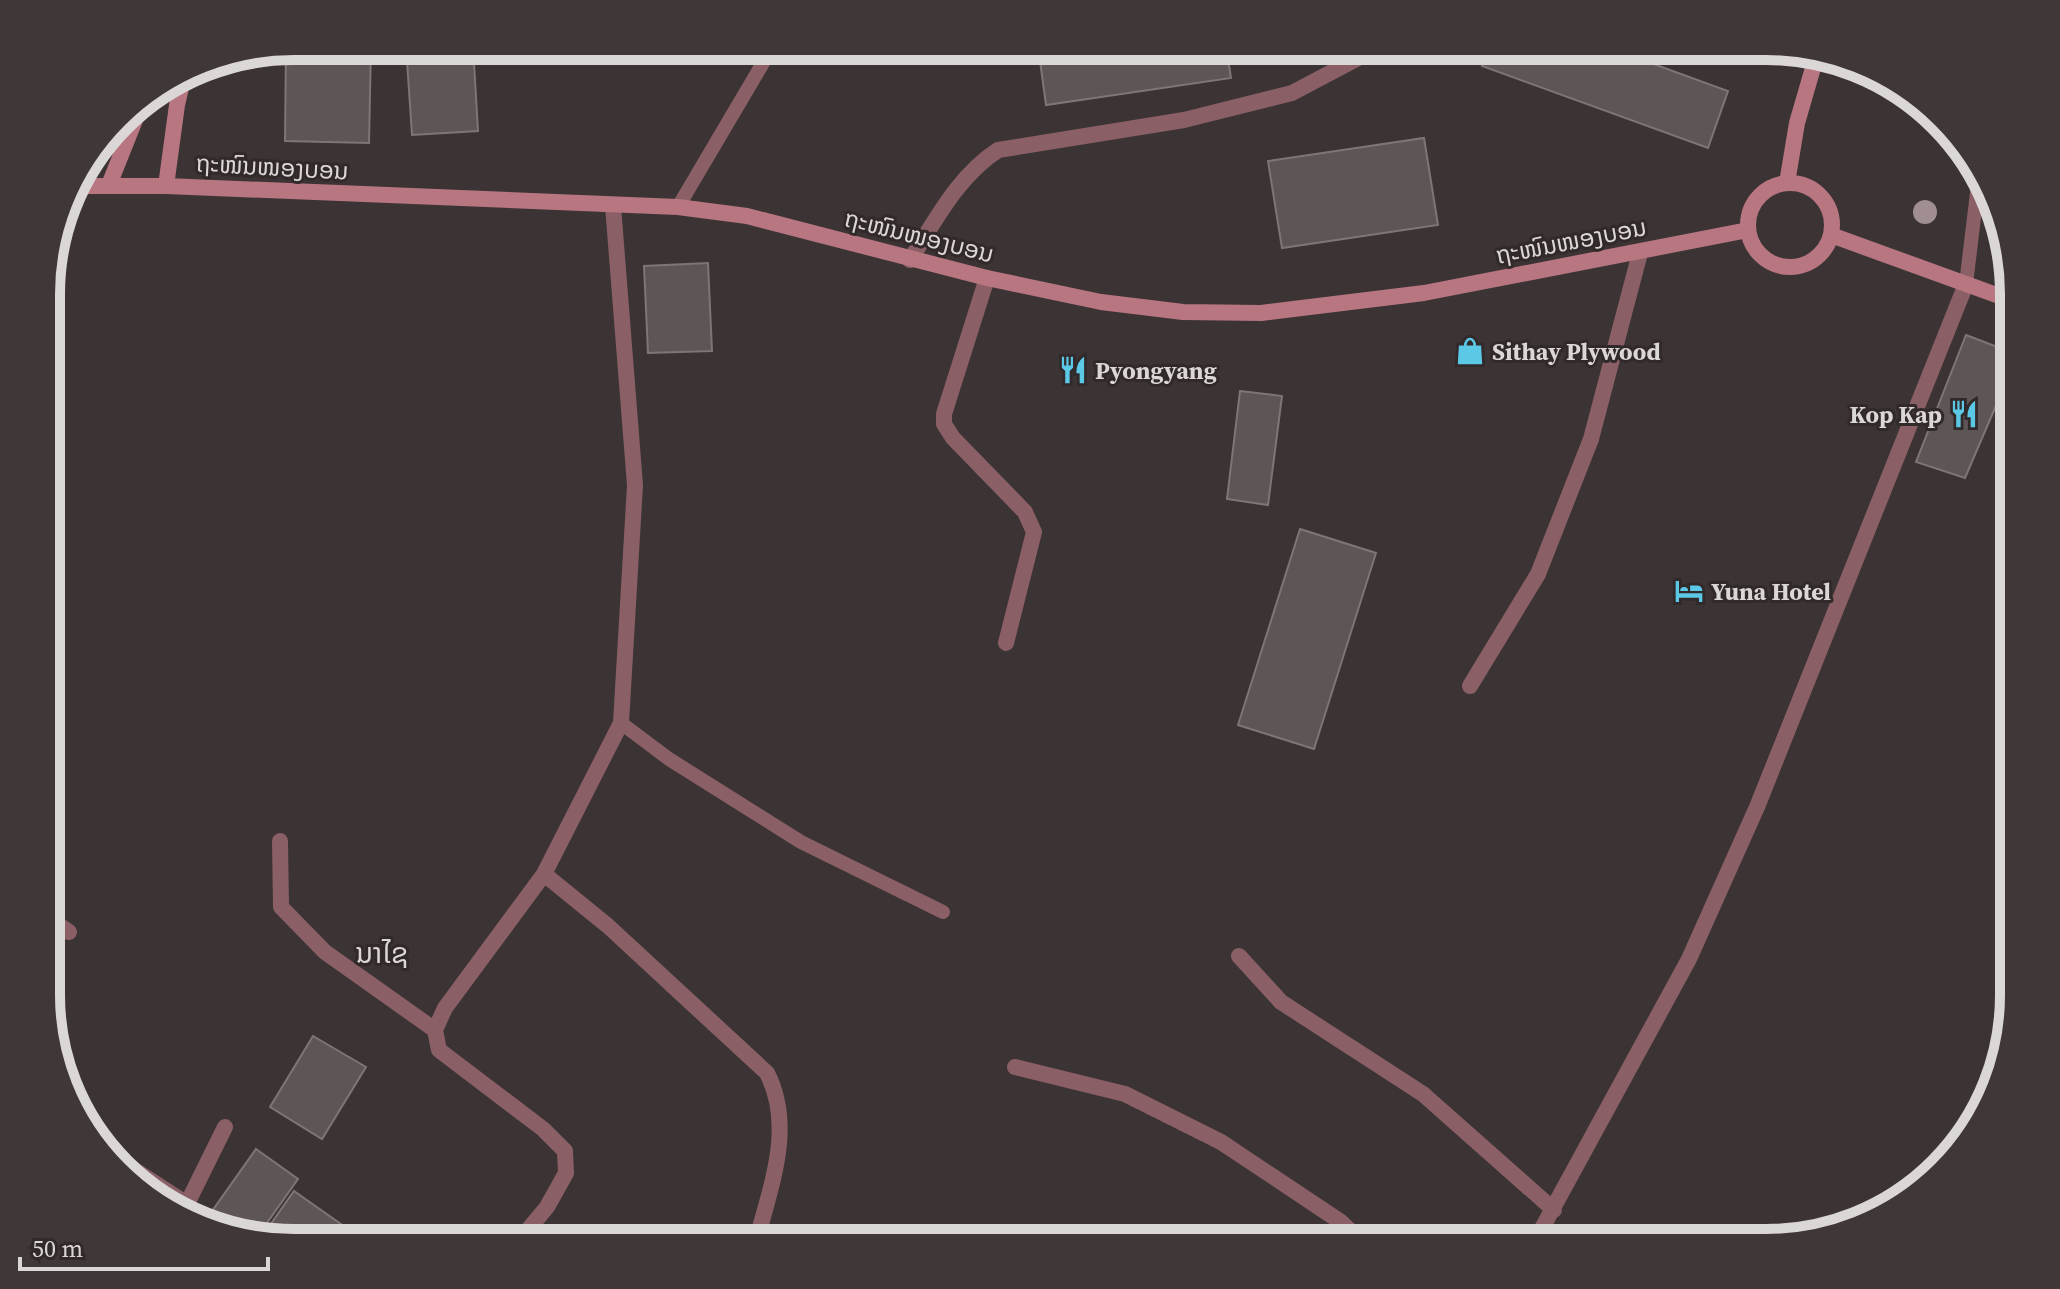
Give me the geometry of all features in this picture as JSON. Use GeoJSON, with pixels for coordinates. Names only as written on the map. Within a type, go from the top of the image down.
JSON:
{"type":"FeatureCollection","features":[{"type":"Feature","properties":{"kind":"street"},"geometry":{"type":"LineString","coordinates":[[910,260],[959,184],[977,164],[998,150],[1184,120],[1292,93],[1354,60]]}},
{"type":"Feature","properties":{"kind":"street"},"geometry":{"type":"LineString","coordinates":[[1787,183],[1797,123],[1814,65]]}},
{"type":"Feature","properties":{"kind":"street"},"geometry":{"type":"LineString","coordinates":[[166,186],[181,89]]}},
{"type":"Feature","properties":{"kind":"street"},"geometry":{"type":"LineString","coordinates":[[109,185],[133,125]]}},
{"type":"Feature","properties":{"kind":"street"},"geometry":{"type":"LineString","coordinates":[[1787,183],[1812,189],[1822,197],[1832,222],[1826,248],[1803,265],[1788,267],[1774,264],[1762,256],[1753,245],[1748,230],[1748,217],[1762,193],[1773,186],[1787,183]]}},
{"type":"Feature","properties":{"kind":"street","name":"ຖະໜົນໜອງບອນ"},"geometry":{"type":"LineString","coordinates":[[87,186],[166,186],[678,207],[747,216],[910,260],[1101,302],[1183,312],[1261,313],[1424,293],[1748,230]]}},
{"type":"Feature","properties":{"kind":"street"},"geometry":{"type":"LineString","coordinates":[[529,1229],[547,1207],[566,1173],[565,1151],[543,1129],[439,1050],[435,1030],[445,1008],[544,874],[621,723],[635,485],[613,206]]}},
{"type":"Feature","properties":{"kind":"street"},"geometry":{"type":"LineString","coordinates":[[1831,235],[1999,296]]}},
{"type":"Feature","properties":{"kind":"street"},"geometry":{"type":"LineString","coordinates":[[1470,686],[1538,574],[1591,439],[1640,253]]}},
{"type":"Feature","properties":{"kind":"street"},"geometry":{"type":"LineString","coordinates":[[987,278],[944,414],[944,424],[953,438],[1025,512],[1034,532],[1006,643]]}},
{"type":"Feature","properties":{"kind":"street"},"geometry":{"type":"LineString","coordinates":[[1543,1228],[1689,959],[1757,807],[1966,284]]}},
{"type":"Feature","properties":{"kind":"street"},"geometry":{"type":"LineString","coordinates":[[280,841],[281,907],[325,952],[435,1030]]}},
{"type":"Feature","properties":{"kind":"street"},"geometry":{"type":"LineString","coordinates":[[544,874],[608,926],[767,1073],[777,1092],[781,1143],[760,1229]]}},
{"type":"Feature","properties":{"kind":"street"},"geometry":{"type":"LineString","coordinates":[[60,926],[69,932]]}},
{"type":"Feature","properties":{"kind":"street"},"geometry":{"type":"LineString","coordinates":[[1239,956],[1281,1002],[1423,1094],[1554,1210]]}},
{"type":"Feature","properties":{"kind":"street"},"geometry":{"type":"LineString","coordinates":[[1015,1067],[1125,1094],[1221,1142],[1348,1228]]}},
{"type":"Feature","properties":{"kind":"street"},"geometry":{"type":"LineString","coordinates":[[187,1203],[225,1127]]}},
{"type":"Feature","properties":{"kind":"lane"},"geometry":{"type":"LineString","coordinates":[[678,207],[764,61]]}},
{"type":"Feature","properties":{"kind":"lane"},"geometry":{"type":"LineString","coordinates":[[1966,284],[1977,193]]}},
{"type":"Feature","properties":{"kind":"lane"},"geometry":{"type":"LineString","coordinates":[[621,723],[669,759],[801,842],[943,912]]}},
{"type":"Feature","properties":{"kind":"building"},"geometry":{"type":"Polygon","coordinates":[[[1040,60],[1228,60],[1231,78],[1046,105],[1040,60]]]}},
{"type":"Feature","properties":{"kind":"building"},"geometry":{"type":"Polygon","coordinates":[[[1484,60],[1643,60],[1728,91],[1708,148],[1482,66],[1484,60]]]}},
{"type":"Feature","properties":{"kind":"building"},"geometry":{"type":"Polygon","coordinates":[[[286,61],[371,61],[369,143],[285,141],[286,61]]]}},
{"type":"Feature","properties":{"kind":"building"},"geometry":{"type":"Polygon","coordinates":[[[407,61],[474,61],[478,131],[412,135],[407,61]]]}},
{"type":"Feature","properties":{"kind":"building"},"geometry":{"type":"Polygon","coordinates":[[[1424,138],[1438,225],[1282,248],[1268,161],[1424,138]]]}},
{"type":"Feature","properties":{"kind":"building"},"geometry":{"type":"Polygon","coordinates":[[[708,263],[712,351],[648,353],[644,266],[708,263]]]}},
{"type":"Feature","properties":{"kind":"building","name":"Kop Kap"},"geometry":{"type":"Polygon","coordinates":[[[1966,335],[1999,348],[1999,399],[1965,478],[1916,462],[1966,335]]]}},
{"type":"Feature","properties":{"kind":"building"},"geometry":{"type":"Polygon","coordinates":[[[1240,391],[1282,396],[1268,505],[1227,499],[1240,391]]]}},
{"type":"Feature","properties":{"kind":"building"},"geometry":{"type":"Polygon","coordinates":[[[1300,529],[1376,553],[1314,749],[1238,725],[1300,529]]]}},
{"type":"Feature","properties":{"kind":"building"},"geometry":{"type":"Polygon","coordinates":[[[313,1036],[366,1067],[322,1139],[270,1107],[313,1036]]]}},
{"type":"Feature","properties":{"kind":"building"},"geometry":{"type":"Polygon","coordinates":[[[256,1149],[298,1179],[264,1227],[210,1213],[256,1149]]]}},
{"type":"Feature","properties":{"kind":"building"},"geometry":{"type":"Polygon","coordinates":[[[294,1191],[348,1229],[294,1229],[268,1227],[294,1191]]]}},
{"type":"Feature","properties":{"kind":"place","name":"Sithay Plywood"},"geometry":{"type":"Point","coordinates":[1470,351]}},
{"type":"Feature","properties":{"kind":"place","name":"Pyongyang"},"geometry":{"type":"Point","coordinates":[1073,370]}},
{"type":"Feature","properties":{"kind":"place","name":"Kop Kap"},"geometry":{"type":"Point","coordinates":[1964,414]}},
{"type":"Feature","properties":{"kind":"place","name":"Yuna Hotel"},"geometry":{"type":"Point","coordinates":[1689,591]}},
{"type":"Feature","properties":{"kind":"district","name":"ນາໄຊ"},"geometry":{"type":"Point","coordinates":[382,953]}}]}
